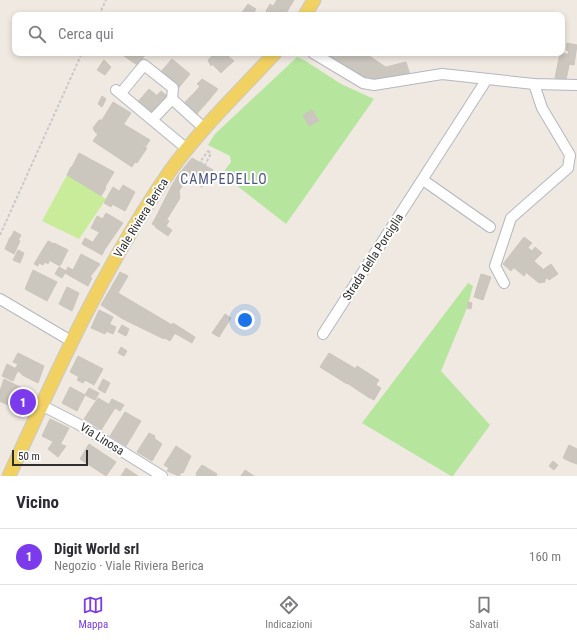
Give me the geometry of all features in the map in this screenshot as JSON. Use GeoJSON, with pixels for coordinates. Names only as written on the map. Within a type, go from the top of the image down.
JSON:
{"type":"FeatureCollection","features":[{"type":"Feature","properties":{"kind":"main road"},"geometry":{"type":"LineString","coordinates":[[307,12],[314,0]]}},
{"type":"Feature","properties":{"kind":"main road","name":"Viale Riviera Berica"},"geometry":{"type":"LineString","coordinates":[[9,476],[71,341],[114,260],[170,171],[187,148],[272,56]]}},
{"type":"Feature","properties":{"kind":"street"},"geometry":{"type":"LineString","coordinates":[[318,56],[363,83],[374,84],[442,74],[534,84],[577,85]]}},
{"type":"Feature","properties":{"kind":"street"},"geometry":{"type":"LineString","coordinates":[[153,119],[172,99],[174,88],[144,65],[118,91],[187,148]]}},
{"type":"Feature","properties":{"kind":"street","name":"Strada della Porciglia"},"geometry":{"type":"LineString","coordinates":[[323,334],[487,79]]}},
{"type":"Feature","properties":{"kind":"street"},"geometry":{"type":"LineString","coordinates":[[504,283],[495,266],[511,218],[568,168],[570,155],[542,108],[534,84]]}},
{"type":"Feature","properties":{"kind":"street"},"geometry":{"type":"LineString","coordinates":[[172,99],[205,129]]}},
{"type":"Feature","properties":{"kind":"street"},"geometry":{"type":"LineString","coordinates":[[423,180],[490,227]]}},
{"type":"Feature","properties":{"kind":"street"},"geometry":{"type":"LineString","coordinates":[[0,300],[71,341]]}},
{"type":"Feature","properties":{"kind":"street","name":"Via Linosa"},"geometry":{"type":"LineString","coordinates":[[41,405],[78,424],[162,476]]}},
{"type":"Feature","properties":{"kind":"path"},"geometry":{"type":"LineString","coordinates":[[100,12],[106,0]]}},
{"type":"Feature","properties":{"kind":"path"},"geometry":{"type":"LineString","coordinates":[[0,236],[81,56]]}},
{"type":"Feature","properties":{"kind":"path"},"geometry":{"type":"LineString","coordinates":[[208,151],[211,154],[205,165],[200,162],[208,151]]}},
{"type":"Feature","properties":{"kind":"green space"},"geometry":{"type":"Polygon","coordinates":[[[297,57],[341,84],[374,99],[286,224],[222,174],[231,162],[230,156],[208,145],[215,134],[297,57]],[[312,110],[303,115],[309,126],[319,121],[312,110]]]}},
{"type":"Feature","properties":{"kind":"green space"},"geometry":{"type":"Polygon","coordinates":[[[67,175],[106,199],[79,239],[42,221],[67,175]]]}},
{"type":"Feature","properties":{"kind":"green space"},"geometry":{"type":"Polygon","coordinates":[[[468,283],[473,286],[467,308],[441,371],[490,425],[453,476],[451,476],[362,423],[468,283]]]}},
{"type":"Feature","properties":{"kind":"building"},"geometry":{"type":"Polygon","coordinates":[[[277,0],[294,0],[287,12],[266,11],[270,4],[273,6],[277,0]]]}},
{"type":"Feature","properties":{"kind":"building"},"geometry":{"type":"Polygon","coordinates":[[[248,4],[256,9],[254,12],[242,12],[248,4]]]}},
{"type":"Feature","properties":{"kind":"building"},"geometry":{"type":"Polygon","coordinates":[[[567,43],[577,45],[574,65],[569,64],[571,55],[568,54],[569,51],[566,50],[567,43]]]}},
{"type":"Feature","properties":{"kind":"building"},"geometry":{"type":"Polygon","coordinates":[[[565,54],[571,55],[566,80],[555,78],[559,56],[565,56],[565,54]]]}},
{"type":"Feature","properties":{"kind":"building"},"geometry":{"type":"Polygon","coordinates":[[[124,56],[144,56],[137,65],[124,56]]]}},
{"type":"Feature","properties":{"kind":"building"},"geometry":{"type":"Polygon","coordinates":[[[212,56],[221,56],[211,66],[208,60],[212,56]]]}},
{"type":"Feature","properties":{"kind":"building"},"geometry":{"type":"Polygon","coordinates":[[[221,56],[228,56],[234,61],[227,67],[219,58],[221,56]]]}},
{"type":"Feature","properties":{"kind":"building"},"geometry":{"type":"Polygon","coordinates":[[[327,56],[335,56],[333,60],[327,56]]]}},
{"type":"Feature","properties":{"kind":"building"},"geometry":{"type":"Polygon","coordinates":[[[335,56],[369,56],[384,66],[373,84],[333,60],[335,56]]]}},
{"type":"Feature","properties":{"kind":"building"},"geometry":{"type":"Polygon","coordinates":[[[219,58],[227,67],[221,73],[213,65],[219,58]]]}},
{"type":"Feature","properties":{"kind":"building"},"geometry":{"type":"Polygon","coordinates":[[[172,59],[190,74],[176,91],[158,75],[172,59]]]}},
{"type":"Feature","properties":{"kind":"building"},"geometry":{"type":"Polygon","coordinates":[[[104,60],[111,67],[105,75],[97,70],[104,60]]]}},
{"type":"Feature","properties":{"kind":"building"},"geometry":{"type":"Polygon","coordinates":[[[406,62],[410,75],[374,83],[384,66],[386,67],[406,62]]]}},
{"type":"Feature","properties":{"kind":"building"},"geometry":{"type":"Polygon","coordinates":[[[202,79],[218,89],[209,100],[200,93],[195,92],[200,86],[197,84],[202,79]]]}},
{"type":"Feature","properties":{"kind":"building"},"geometry":{"type":"Polygon","coordinates":[[[149,89],[162,100],[149,115],[136,104],[149,89]]]}},
{"type":"Feature","properties":{"kind":"building"},"geometry":{"type":"Polygon","coordinates":[[[161,91],[167,96],[163,101],[156,96],[161,91]]]}},
{"type":"Feature","properties":{"kind":"building"},"geometry":{"type":"Polygon","coordinates":[[[195,92],[200,93],[209,100],[194,117],[181,106],[195,92]]]}},
{"type":"Feature","properties":{"kind":"building"},"geometry":{"type":"Polygon","coordinates":[[[102,96],[106,99],[102,107],[98,104],[102,96]]]}},
{"type":"Feature","properties":{"kind":"building"},"geometry":{"type":"Polygon","coordinates":[[[113,102],[131,113],[123,125],[110,116],[107,120],[102,120],[113,102]]]}},
{"type":"Feature","properties":{"kind":"building"},"geometry":{"type":"Polygon","coordinates":[[[312,110],[319,121],[309,126],[303,115],[312,110]]]}},
{"type":"Feature","properties":{"kind":"building"},"geometry":{"type":"Polygon","coordinates":[[[110,116],[150,140],[146,146],[107,120],[110,116]]]}},
{"type":"Feature","properties":{"kind":"building"},"geometry":{"type":"Polygon","coordinates":[[[99,120],[107,120],[113,124],[103,138],[95,132],[93,128],[99,120]]]}},
{"type":"Feature","properties":{"kind":"building"},"geometry":{"type":"Polygon","coordinates":[[[113,124],[147,148],[137,163],[102,139],[113,124]]]}},
{"type":"Feature","properties":{"kind":"building"},"geometry":{"type":"Polygon","coordinates":[[[98,134],[103,138],[102,139],[135,162],[132,167],[93,141],[98,134]]]}},
{"type":"Feature","properties":{"kind":"building"},"geometry":{"type":"Polygon","coordinates":[[[79,153],[114,172],[105,187],[72,167],[79,153]]]}},
{"type":"Feature","properties":{"kind":"building"},"geometry":{"type":"Polygon","coordinates":[[[192,158],[213,170],[202,187],[187,178],[179,191],[171,187],[178,175],[192,158]]]}},
{"type":"Feature","properties":{"kind":"building"},"geometry":{"type":"Polygon","coordinates":[[[71,167],[99,184],[95,192],[67,175],[71,167]]]}},
{"type":"Feature","properties":{"kind":"building"},"geometry":{"type":"Polygon","coordinates":[[[99,184],[106,188],[101,196],[95,192],[99,184]]]}},
{"type":"Feature","properties":{"kind":"building"},"geometry":{"type":"Polygon","coordinates":[[[123,185],[135,192],[125,211],[112,204],[123,185]]]}},
{"type":"Feature","properties":{"kind":"building"},"geometry":{"type":"Polygon","coordinates":[[[113,187],[119,191],[111,207],[104,203],[113,187]]]}},
{"type":"Feature","properties":{"kind":"building"},"geometry":{"type":"Polygon","coordinates":[[[171,187],[179,191],[180,198],[167,219],[162,216],[160,220],[156,217],[171,187]]]}},
{"type":"Feature","properties":{"kind":"building"},"geometry":{"type":"Polygon","coordinates":[[[106,213],[123,223],[105,249],[93,242],[101,230],[98,228],[106,213]]]}},
{"type":"Feature","properties":{"kind":"building"},"geometry":{"type":"Polygon","coordinates":[[[97,216],[103,219],[98,228],[101,230],[99,232],[91,228],[97,216]]]}},
{"type":"Feature","properties":{"kind":"building"},"geometry":{"type":"Polygon","coordinates":[[[162,216],[169,221],[166,226],[172,230],[168,236],[155,227],[162,216]]]}},
{"type":"Feature","properties":{"kind":"building"},"geometry":{"type":"Polygon","coordinates":[[[156,217],[160,220],[156,226],[152,224],[156,217]]]}},
{"type":"Feature","properties":{"kind":"building"},"geometry":{"type":"Polygon","coordinates":[[[14,231],[21,235],[18,241],[11,237],[14,231]]]}},
{"type":"Feature","properties":{"kind":"building"},"geometry":{"type":"Polygon","coordinates":[[[10,237],[20,241],[14,254],[5,249],[10,237]]]}},
{"type":"Feature","properties":{"kind":"building"},"geometry":{"type":"Polygon","coordinates":[[[524,237],[532,243],[512,266],[514,267],[511,271],[503,264],[524,237]]]}},
{"type":"Feature","properties":{"kind":"building"},"geometry":{"type":"Polygon","coordinates":[[[85,238],[105,249],[102,255],[82,244],[85,238]]]}},
{"type":"Feature","properties":{"kind":"building"},"geometry":{"type":"Polygon","coordinates":[[[48,241],[54,244],[47,259],[49,261],[48,264],[45,262],[43,265],[39,263],[38,266],[34,264],[48,241]]]}},
{"type":"Feature","properties":{"kind":"building"},"geometry":{"type":"Polygon","coordinates":[[[54,243],[68,250],[60,266],[47,259],[54,243]]]}},
{"type":"Feature","properties":{"kind":"building"},"geometry":{"type":"Polygon","coordinates":[[[527,247],[532,251],[535,247],[542,253],[534,261],[536,263],[528,274],[527,272],[524,276],[512,266],[527,247]]]}},
{"type":"Feature","properties":{"kind":"building"},"geometry":{"type":"Polygon","coordinates":[[[18,250],[24,253],[20,263],[13,260],[18,250]]]}},
{"type":"Feature","properties":{"kind":"building"},"geometry":{"type":"Polygon","coordinates":[[[81,254],[100,264],[90,277],[92,278],[88,286],[70,276],[81,254]]]}},
{"type":"Feature","properties":{"kind":"building"},"geometry":{"type":"Polygon","coordinates":[[[536,263],[544,270],[540,273],[533,268],[536,263]]]}},
{"type":"Feature","properties":{"kind":"building"},"geometry":{"type":"Polygon","coordinates":[[[551,264],[558,274],[549,280],[544,269],[551,264]]]}},
{"type":"Feature","properties":{"kind":"building"},"geometry":{"type":"Polygon","coordinates":[[[59,267],[66,271],[62,278],[55,274],[59,267]]]}},
{"type":"Feature","properties":{"kind":"building"},"geometry":{"type":"Polygon","coordinates":[[[68,267],[73,270],[70,276],[65,273],[68,267]]]}},
{"type":"Feature","properties":{"kind":"building"},"geometry":{"type":"Polygon","coordinates":[[[533,268],[540,273],[545,269],[549,278],[545,279],[545,282],[539,283],[528,274],[533,268]]]}},
{"type":"Feature","properties":{"kind":"building"},"geometry":{"type":"Polygon","coordinates":[[[33,270],[57,282],[47,301],[25,289],[33,270]]]}},
{"type":"Feature","properties":{"kind":"building"},"geometry":{"type":"Polygon","coordinates":[[[120,272],[128,276],[118,293],[172,325],[164,339],[123,319],[101,305],[120,272]]]}},
{"type":"Feature","properties":{"kind":"building"},"geometry":{"type":"Polygon","coordinates":[[[481,274],[491,277],[483,300],[474,297],[481,274]]]}},
{"type":"Feature","properties":{"kind":"building"},"geometry":{"type":"Polygon","coordinates":[[[67,287],[79,293],[72,311],[59,304],[67,287]]]}},
{"type":"Feature","properties":{"kind":"building"},"geometry":{"type":"Polygon","coordinates":[[[468,302],[472,303],[471,309],[467,308],[468,302]]]}},
{"type":"Feature","properties":{"kind":"building"},"geometry":{"type":"Polygon","coordinates":[[[99,310],[113,317],[105,334],[91,328],[99,310]]]}},
{"type":"Feature","properties":{"kind":"building"},"geometry":{"type":"Polygon","coordinates":[[[225,314],[231,318],[219,337],[212,333],[225,314]]]}},
{"type":"Feature","properties":{"kind":"building"},"geometry":{"type":"Polygon","coordinates":[[[173,323],[195,337],[192,343],[169,330],[173,323]]]}},
{"type":"Feature","properties":{"kind":"building"},"geometry":{"type":"Polygon","coordinates":[[[109,324],[116,327],[113,334],[106,331],[109,324]]]}},
{"type":"Feature","properties":{"kind":"building"},"geometry":{"type":"Polygon","coordinates":[[[122,325],[129,329],[126,336],[118,332],[122,325]]]}},
{"type":"Feature","properties":{"kind":"building"},"geometry":{"type":"Polygon","coordinates":[[[169,330],[175,333],[170,341],[165,338],[169,330]]]}},
{"type":"Feature","properties":{"kind":"building"},"geometry":{"type":"Polygon","coordinates":[[[121,347],[127,351],[124,356],[118,353],[121,347]]]}},
{"type":"Feature","properties":{"kind":"building"},"geometry":{"type":"Polygon","coordinates":[[[18,353],[30,359],[22,374],[15,369],[18,364],[13,362],[18,353]]]}},
{"type":"Feature","properties":{"kind":"building"},"geometry":{"type":"Polygon","coordinates":[[[329,353],[356,369],[347,384],[320,367],[329,353]]]}},
{"type":"Feature","properties":{"kind":"building"},"geometry":{"type":"Polygon","coordinates":[[[78,356],[103,369],[94,385],[70,372],[78,356]]]}},
{"type":"Feature","properties":{"kind":"building"},"geometry":{"type":"Polygon","coordinates":[[[30,359],[44,366],[38,383],[22,375],[30,359]]]}},
{"type":"Feature","properties":{"kind":"building"},"geometry":{"type":"Polygon","coordinates":[[[7,364],[18,370],[13,381],[2,376],[7,364]]]}},
{"type":"Feature","properties":{"kind":"building"},"geometry":{"type":"Polygon","coordinates":[[[357,366],[379,380],[368,397],[347,383],[357,366]]]}},
{"type":"Feature","properties":{"kind":"building"},"geometry":{"type":"Polygon","coordinates":[[[79,377],[85,380],[83,383],[77,380],[79,377]]]}},
{"type":"Feature","properties":{"kind":"building"},"geometry":{"type":"Polygon","coordinates":[[[4,379],[18,386],[9,405],[1,402],[5,394],[0,391],[4,379]]]}},
{"type":"Feature","properties":{"kind":"building"},"geometry":{"type":"Polygon","coordinates":[[[103,379],[110,383],[105,393],[98,389],[103,379]]]}},
{"type":"Feature","properties":{"kind":"building"},"geometry":{"type":"Polygon","coordinates":[[[376,385],[381,388],[374,400],[368,397],[376,385]]]}},
{"type":"Feature","properties":{"kind":"building"},"geometry":{"type":"Polygon","coordinates":[[[18,386],[33,393],[23,414],[8,406],[18,386]]]}},
{"type":"Feature","properties":{"kind":"building"},"geometry":{"type":"Polygon","coordinates":[[[70,387],[85,395],[77,411],[62,403],[70,387]]]}},
{"type":"Feature","properties":{"kind":"building"},"geometry":{"type":"Polygon","coordinates":[[[89,388],[99,393],[95,400],[85,395],[89,388]]]}},
{"type":"Feature","properties":{"kind":"building"},"geometry":{"type":"Polygon","coordinates":[[[0,391],[5,394],[1,402],[0,401],[0,391]]]}},
{"type":"Feature","properties":{"kind":"building"},"geometry":{"type":"Polygon","coordinates":[[[98,398],[115,408],[101,430],[84,419],[98,398]]]}},
{"type":"Feature","properties":{"kind":"building"},"geometry":{"type":"Polygon","coordinates":[[[112,399],[124,405],[120,411],[109,404],[112,399]]]}},
{"type":"Feature","properties":{"kind":"building"},"geometry":{"type":"Polygon","coordinates":[[[125,412],[141,421],[126,446],[110,436],[125,412]]]}},
{"type":"Feature","properties":{"kind":"building"},"geometry":{"type":"Polygon","coordinates":[[[50,419],[69,428],[60,445],[42,436],[50,419]]]}},
{"type":"Feature","properties":{"kind":"building"},"geometry":{"type":"Polygon","coordinates":[[[149,433],[155,436],[154,438],[162,444],[152,461],[137,452],[149,433]]]}},
{"type":"Feature","properties":{"kind":"building"},"geometry":{"type":"Polygon","coordinates":[[[53,442],[66,446],[58,457],[48,449],[53,442]]]}},
{"type":"Feature","properties":{"kind":"building"},"geometry":{"type":"Polygon","coordinates":[[[89,444],[116,462],[106,476],[80,459],[89,444]]]}},
{"type":"Feature","properties":{"kind":"building"},"geometry":{"type":"Polygon","coordinates":[[[569,445],[577,449],[571,462],[563,458],[569,445]]]}},
{"type":"Feature","properties":{"kind":"building"},"geometry":{"type":"Polygon","coordinates":[[[176,446],[191,456],[183,473],[182,472],[179,476],[167,471],[169,468],[164,465],[176,446]]]}},
{"type":"Feature","properties":{"kind":"building"},"geometry":{"type":"Polygon","coordinates":[[[577,449],[577,464],[571,462],[577,449]]]}},
{"type":"Feature","properties":{"kind":"building"},"geometry":{"type":"Polygon","coordinates":[[[553,461],[558,465],[554,470],[549,466],[553,461]]]}},
{"type":"Feature","properties":{"kind":"building"},"geometry":{"type":"Polygon","coordinates":[[[202,465],[217,474],[216,476],[197,476],[196,473],[202,465]]]}},
{"type":"Feature","properties":{"kind":"building"},"geometry":{"type":"Polygon","coordinates":[[[126,468],[138,476],[121,476],[126,468]]]}},
{"type":"Feature","properties":{"kind":"building"},"geometry":{"type":"Polygon","coordinates":[[[245,470],[254,476],[241,476],[245,470]]]}},
{"type":"Feature","properties":{"kind":"place","name":"Digit World srl"},"geometry":{"type":"Point","coordinates":[23,402]}},
{"type":"Feature","properties":{"kind":"district","name":"CAMPEDELLO"},"geometry":{"type":"Point","coordinates":[224,179]}}]}
